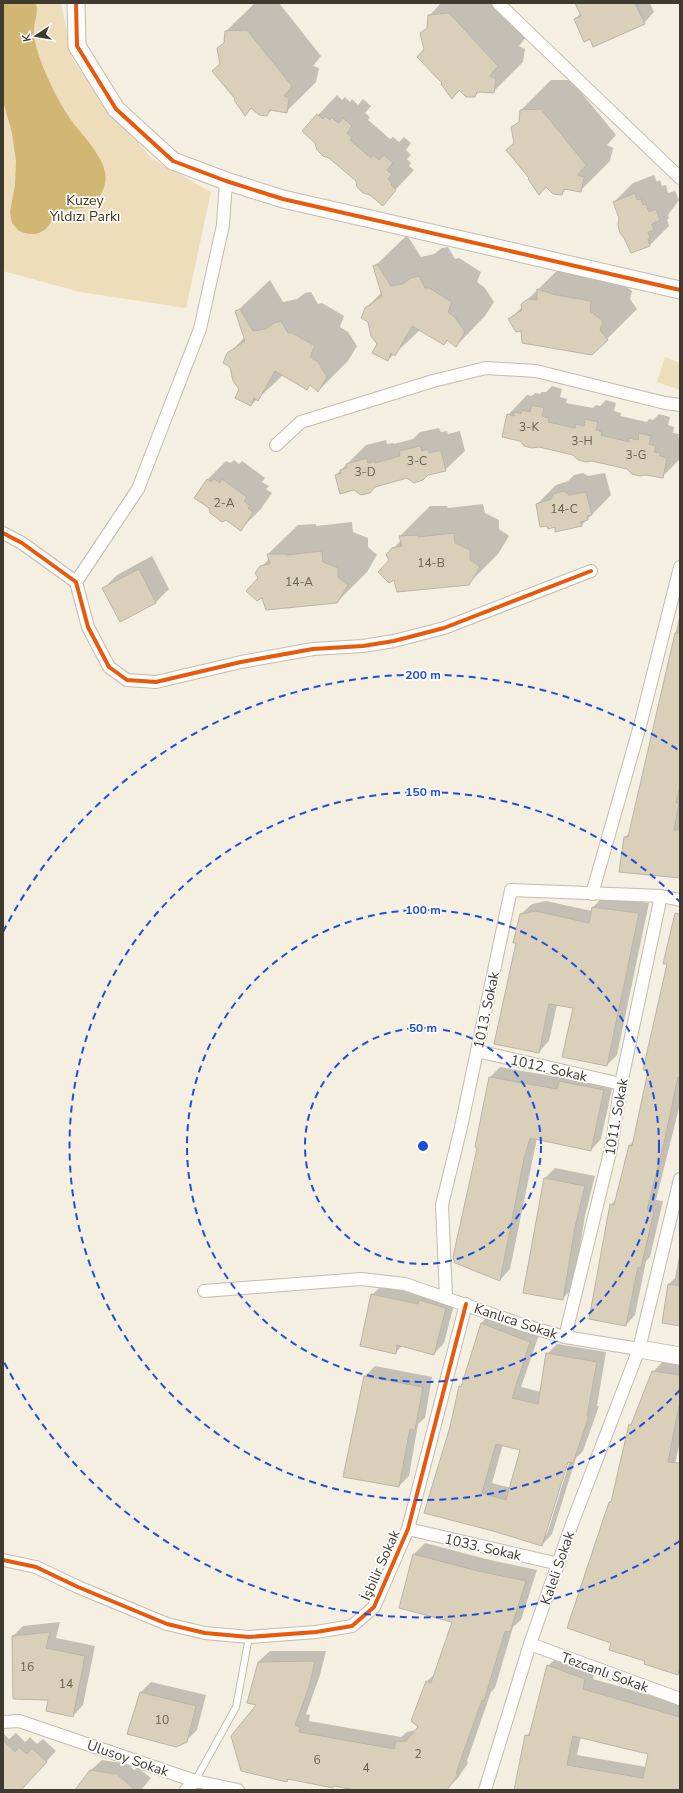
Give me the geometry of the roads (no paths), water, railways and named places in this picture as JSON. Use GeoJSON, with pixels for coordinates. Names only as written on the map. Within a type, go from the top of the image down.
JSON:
{"type":"FeatureCollection","features":[{"type":"Feature","properties":{"kind":"street"},"geometry":{"type":"LineString","coordinates":[[76,3],[77,46],[116,109],[173,161],[226,181],[283,199],[680,290]]}},
{"type":"Feature","properties":{"kind":"street"},"geometry":{"type":"LineString","coordinates":[[498,3],[680,178]]}},
{"type":"Feature","properties":{"kind":"street"},"geometry":{"type":"LineString","coordinates":[[76,582],[138,489],[200,329],[223,225],[226,181]]}},
{"type":"Feature","properties":{"kind":"street"},"geometry":{"type":"LineString","coordinates":[[276,445],[301,422],[433,381],[486,368],[536,371],[665,403],[680,405]]}},
{"type":"Feature","properties":{"kind":"street"},"geometry":{"type":"LineString","coordinates":[[3,533],[22,543],[76,582],[88,627],[109,667],[127,680],[156,682],[241,662],[313,649],[363,646],[394,641],[444,628],[592,571]]}},
{"type":"Feature","properties":{"kind":"street"},"geometry":{"type":"LineString","coordinates":[[592,894],[641,722],[680,567]]}},
{"type":"Feature","properties":{"kind":"street","name":"1013. Sokak"},"geometry":{"type":"LineString","coordinates":[[446,1297],[442,1205],[477,1051],[511,890],[661,896],[680,900]]}},
{"type":"Feature","properties":{"kind":"street","name":"1011. Sokak"},"geometry":{"type":"LineString","coordinates":[[565,1337],[611,1148],[621,1084],[661,896]]}},
{"type":"Feature","properties":{"kind":"street","name":"1012. Sokak"},"geometry":{"type":"LineString","coordinates":[[477,1051],[621,1084]]}},
{"type":"Feature","properties":{"kind":"street","name":"Kaleli Sokak"},"geometry":{"type":"LineString","coordinates":[[485,1790],[530,1644],[639,1349],[680,1179]]}},
{"type":"Feature","properties":{"kind":"street","name":"Kanlıca Sokak"},"geometry":{"type":"LineString","coordinates":[[204,1291],[361,1279],[405,1284],[526,1326],[565,1337],[639,1349]]}},
{"type":"Feature","properties":{"kind":"street","name":"İşbilir Sokak"},"geometry":{"type":"LineString","coordinates":[[3,1560],[36,1567],[78,1587],[167,1624],[205,1632],[249,1638],[316,1632],[352,1626],[374,1607],[408,1529],[466,1304]]}},
{"type":"Feature","properties":{"kind":"street"},"geometry":{"type":"LineString","coordinates":[[639,1349],[680,1356]]}},
{"type":"Feature","properties":{"kind":"street","name":"1033. Sokak"},"geometry":{"type":"LineString","coordinates":[[408,1529],[559,1564]]}},
{"type":"Feature","properties":{"kind":"street","name":"Tezcanlı Sokak"},"geometry":{"type":"LineString","coordinates":[[530,1644],[680,1699]]}},
{"type":"Feature","properties":{"kind":"street","name":"Ulusoy Sokak"},"geometry":{"type":"LineString","coordinates":[[3,1722],[19,1721],[195,1781],[238,1790]]}},
{"type":"Feature","properties":{"kind":"street"},"geometry":{"type":"LineString","coordinates":[[186,1790],[195,1781]]}},
{"type":"Feature","properties":{"kind":"lane"},"geometry":{"type":"LineString","coordinates":[[195,1781],[236,1707],[249,1638]]}},
{"type":"Feature","properties":{"kind":"park label","name":"Kuzey Yıldızı Parkı"},"geometry":{"type":"Point","coordinates":[85,208]}}]}
